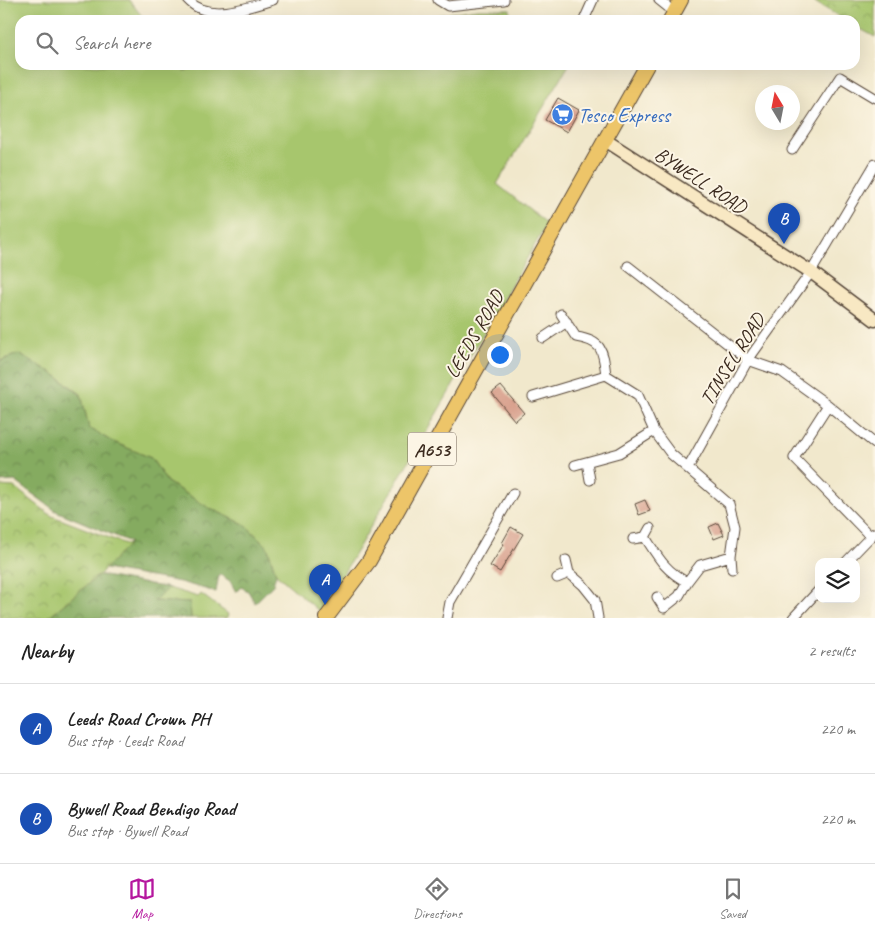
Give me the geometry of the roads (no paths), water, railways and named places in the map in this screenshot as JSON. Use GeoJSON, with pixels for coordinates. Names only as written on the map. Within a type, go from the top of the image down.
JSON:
{"type":"FeatureCollection","features":[{"type":"Feature","properties":{"kind":"main road","name":"LEEDS ROAD"},"geometry":{"type":"LineString","coordinates":[[326,618],[368,561],[644,70]]}},
{"type":"Feature","properties":{"kind":"street"},"geometry":{"type":"LineString","coordinates":[[188,0],[193,6],[213,12],[236,10],[273,0]]}},
{"type":"Feature","properties":{"kind":"street"},"geometry":{"type":"LineString","coordinates":[[438,0],[448,6],[504,0]]}},
{"type":"Feature","properties":{"kind":"street"},"geometry":{"type":"LineString","coordinates":[[586,15],[593,0]]}},
{"type":"Feature","properties":{"kind":"street"},"geometry":{"type":"LineString","coordinates":[[659,0],[675,11]]}},
{"type":"Feature","properties":{"kind":"street"},"geometry":{"type":"LineString","coordinates":[[792,150],[840,77],[875,98]]}},
{"type":"Feature","properties":{"kind":"street","name":"BYWELL ROAD"},"geometry":{"type":"LineString","coordinates":[[605,140],[811,272],[875,320]]}},
{"type":"Feature","properties":{"kind":"street","name":"TINSEL ROAD"},"geometry":{"type":"LineString","coordinates":[[688,468],[748,360],[811,272],[875,164]]}},
{"type":"Feature","properties":{"kind":"street"},"geometry":{"type":"LineString","coordinates":[[628,266],[748,360],[782,372],[875,444]]}},
{"type":"Feature","properties":{"kind":"street"},"geometry":{"type":"LineString","coordinates":[[561,314],[576,337],[591,339],[603,352],[606,375]]}},
{"type":"Feature","properties":{"kind":"street"},"geometry":{"type":"LineString","coordinates":[[543,338],[568,322]]}},
{"type":"Feature","properties":{"kind":"street"},"geometry":{"type":"LineString","coordinates":[[534,396],[606,375],[638,395],[654,431],[671,454],[729,504],[735,527],[731,556],[732,569]]}},
{"type":"Feature","properties":{"kind":"street"},"geometry":{"type":"LineString","coordinates":[[828,406],[794,458],[873,535],[850,558]]}},
{"type":"Feature","properties":{"kind":"street"},"geometry":{"type":"LineString","coordinates":[[575,465],[619,453],[654,431]]}},
{"type":"Feature","properties":{"kind":"street"},"geometry":{"type":"LineString","coordinates":[[587,462],[590,480]]}},
{"type":"Feature","properties":{"kind":"street"},"geometry":{"type":"LineString","coordinates":[[447,618],[450,602],[513,494]]}},
{"type":"Feature","properties":{"kind":"street"},"geometry":{"type":"LineString","coordinates":[[645,537],[650,528]]}},
{"type":"Feature","properties":{"kind":"street"},"geometry":{"type":"LineString","coordinates":[[645,537],[664,566],[686,582]]}},
{"type":"Feature","properties":{"kind":"street"},"geometry":{"type":"LineString","coordinates":[[633,539],[645,537]]}},
{"type":"Feature","properties":{"kind":"street"},"geometry":{"type":"LineString","coordinates":[[657,597],[664,608],[679,596],[686,582],[700,565],[731,556]]}},
{"type":"Feature","properties":{"kind":"street"},"geometry":{"type":"LineString","coordinates":[[566,560],[569,573],[583,585],[595,600],[598,618]]}},
{"type":"Feature","properties":{"kind":"street"},"geometry":{"type":"LineString","coordinates":[[556,578],[569,573]]}},
{"type":"Feature","properties":{"kind":"street"},"geometry":{"type":"LineString","coordinates":[[795,617],[815,594]]}},
{"type":"Feature","properties":{"kind":"place","name":"Tesco Express"},"geometry":{"type":"Point","coordinates":[562,115]}},
{"type":"Feature","properties":{"kind":"place","name":"Bywell Road Bendigo Road"},"geometry":{"type":"Point","coordinates":[784,244]}},
{"type":"Feature","properties":{"kind":"place","name":"Leeds Road Crown PH"},"geometry":{"type":"Point","coordinates":[325,605]}}]}
